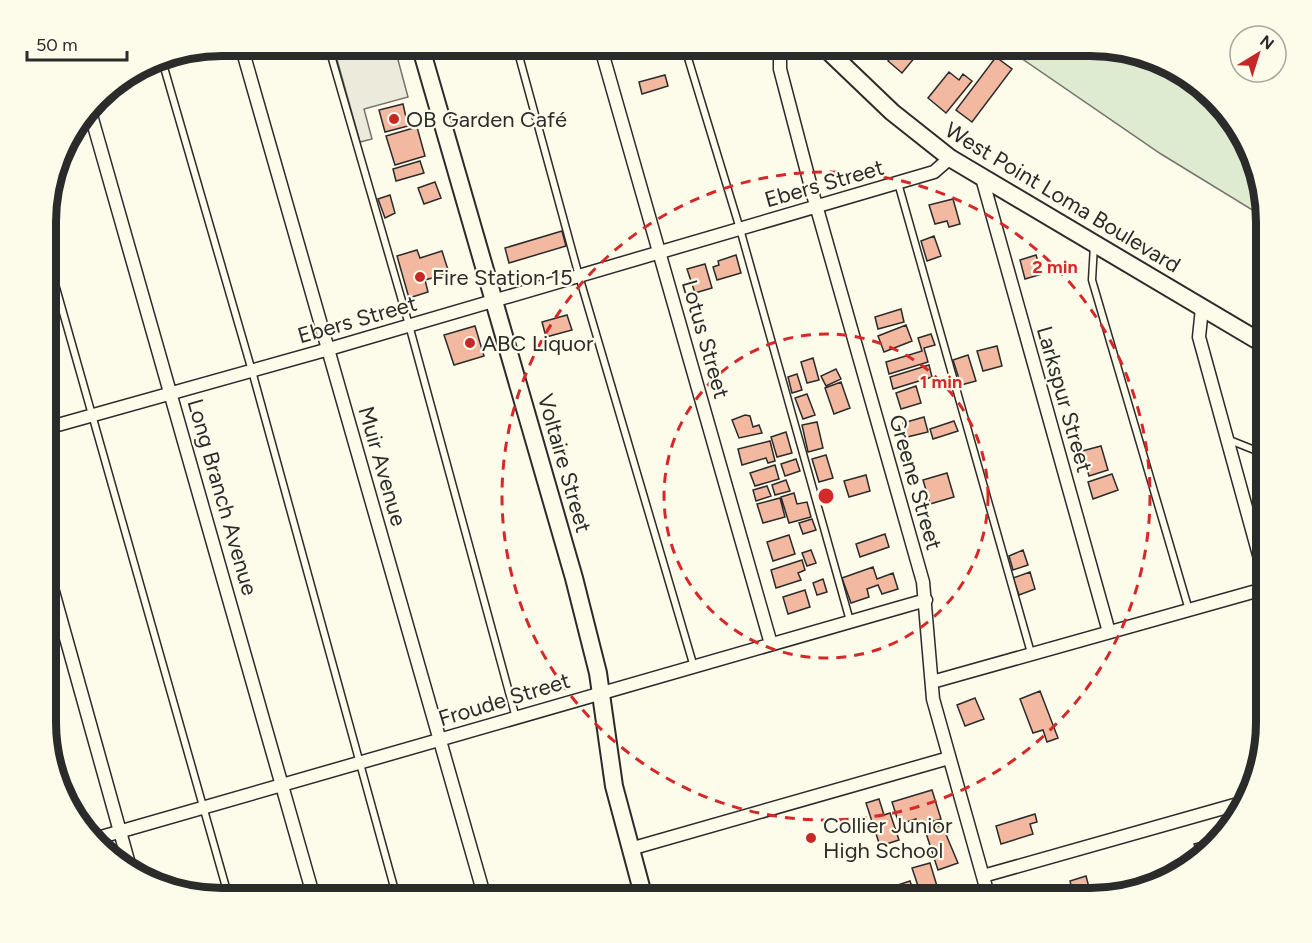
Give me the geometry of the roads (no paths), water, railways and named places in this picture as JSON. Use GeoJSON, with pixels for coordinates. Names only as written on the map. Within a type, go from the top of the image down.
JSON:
{"type":"FeatureCollection","features":[{"type":"Feature","properties":{"kind":"main road","name":"Voltaire Street"},"geometry":{"type":"LineString","coordinates":[[423,56],[574,578],[601,692],[613,777],[641,887]]}},
{"type":"Feature","properties":{"kind":"main road","name":"West Point Loma Boulevard"},"geometry":{"type":"LineString","coordinates":[[833,56],[892,112],[950,158],[1256,340]]}},
{"type":"Feature","properties":{"kind":"street","name":"Muir Avenue"},"geometry":{"type":"LineString","coordinates":[[244,56],[482,887]]}},
{"type":"Feature","properties":{"kind":"street","name":"Lotus Street"},"geometry":{"type":"LineString","coordinates":[[603,56],[771,645]]}},
{"type":"Feature","properties":{"kind":"street","name":"Greene Street"},"geometry":{"type":"LineString","coordinates":[[780,56],[780,69],[817,207],[926,600],[933,699],[986,888]]}},
{"type":"Feature","properties":{"kind":"street","name":"Long Branch Avenue"},"geometry":{"type":"LineString","coordinates":[[92,119],[311,887]]}},
{"type":"Feature","properties":{"kind":"street","name":"Ebers Street"},"geometry":{"type":"LineString","coordinates":[[56,425],[740,230],[934,172],[950,158]]}},
{"type":"Feature","properties":{"kind":"street","name":"Larkspur Street"},"geometry":{"type":"LineString","coordinates":[[982,178],[1109,632]]}},
{"type":"Feature","properties":{"kind":"street"},"geometry":{"type":"LineString","coordinates":[[1202,309],[1199,337],[1256,547]]}},
{"type":"Feature","properties":{"kind":"street"},"geometry":{"type":"LineString","coordinates":[[932,682],[1256,589]]}},
{"type":"Feature","properties":{"kind":"street","name":"Froude Street"},"geometry":{"type":"LineString","coordinates":[[102,837],[926,600]]}},
{"type":"Feature","properties":{"kind":"street"},"geometry":{"type":"LineString","coordinates":[[56,605],[127,857]]}},
{"type":"Feature","properties":{"kind":"street"},"geometry":{"type":"LineString","coordinates":[[630,849],[949,758]]}},
{"type":"Feature","properties":{"kind":"street"},"geometry":{"type":"LineString","coordinates":[[983,876],[1233,805]]}},
{"type":"Feature","properties":{"kind":"lane"},"geometry":{"type":"LineString","coordinates":[[331,56],[409,326],[516,719]]}},
{"type":"Feature","properties":{"kind":"lane"},"geometry":{"type":"LineString","coordinates":[[519,56],[579,276],[694,667]]}},
{"type":"Feature","properties":{"kind":"lane"},"geometry":{"type":"LineString","coordinates":[[687,56],[740,230],[850,622]]}},
{"type":"Feature","properties":{"kind":"lane"},"geometry":{"type":"LineString","coordinates":[[164,66],[252,370],[394,887]]}},
{"type":"Feature","properties":{"kind":"lane"},"geometry":{"type":"LineString","coordinates":[[897,183],[1031,653]]}},
{"type":"Feature","properties":{"kind":"lane"},"geometry":{"type":"LineString","coordinates":[[1094,244],[1092,280],[1189,610]]}},
{"type":"Feature","properties":{"kind":"lane"},"geometry":{"type":"LineString","coordinates":[[56,290],[227,887]]}},
{"type":"Feature","properties":{"kind":"lane"},"geometry":{"type":"LineString","coordinates":[[1226,439],[1256,450]]}},
{"type":"Feature","properties":{"kind":"place","name":"OB Garden Café"},"geometry":{"type":"Point","coordinates":[394,119]}},
{"type":"Feature","properties":{"kind":"place","name":"Fire Station 15"},"geometry":{"type":"Point","coordinates":[420,277]}},
{"type":"Feature","properties":{"kind":"place","name":"ABC Liquor"},"geometry":{"type":"Point","coordinates":[470,343]}},
{"type":"Feature","properties":{"kind":"place","name":"Collier Junior High School"},"geometry":{"type":"Point","coordinates":[811,838]}}]}
